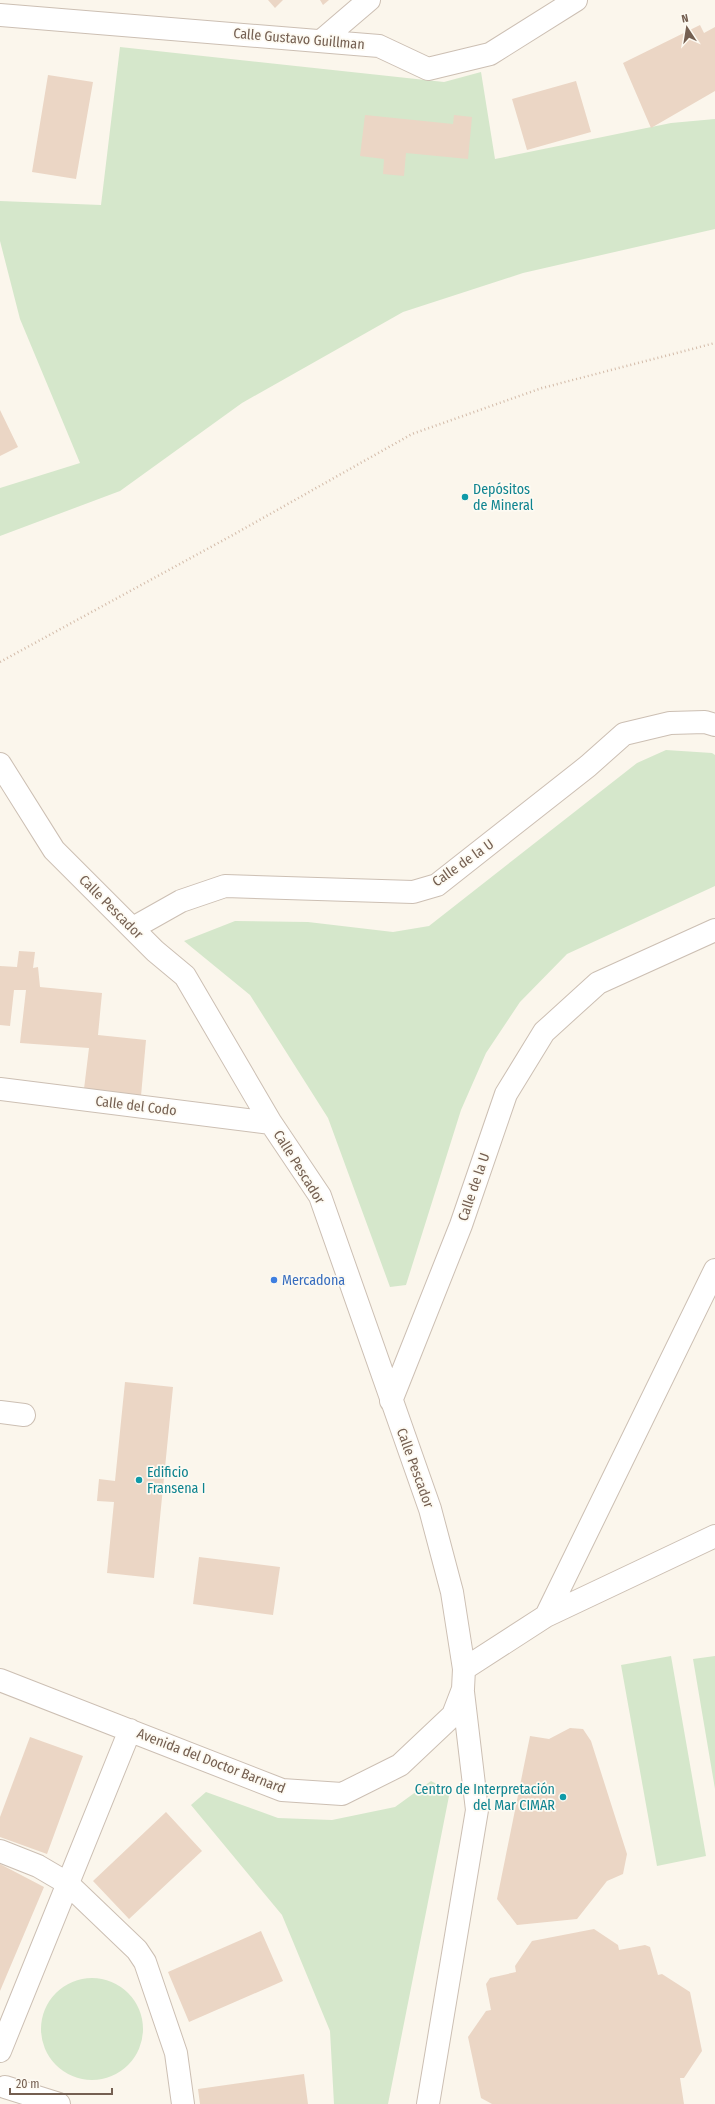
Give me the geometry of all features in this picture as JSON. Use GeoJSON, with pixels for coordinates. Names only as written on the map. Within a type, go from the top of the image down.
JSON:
{"type":"FeatureCollection","features":[{"type":"Feature","properties":{"kind":"street"},"geometry":{"type":"LineString","coordinates":[[321,40],[369,0]]}},
{"type":"Feature","properties":{"kind":"street","name":"Calle Gustavo Guillman"},"geometry":{"type":"LineString","coordinates":[[0,15],[321,40],[379,46],[428,69],[490,54],[576,0]]}},
{"type":"Feature","properties":{"kind":"street","name":"Calle de la U"},"geometry":{"type":"LineString","coordinates":[[133,928],[181,901],[225,886],[413,892],[437,885],[588,766],[624,734],[670,723],[705,722],[715,725]]}},
{"type":"Feature","properties":{"kind":"street","name":"Calle Pescador"},"geometry":{"type":"LineString","coordinates":[[0,764],[54,850],[156,951],[185,976],[271,1123],[320,1196],[430,1509],[452,1592],[477,1810],[428,2104]]}},
{"type":"Feature","properties":{"kind":"street","name":"Calle de la U"},"geometry":{"type":"LineString","coordinates":[[391,1400],[461,1225],[506,1094],[544,1032],[598,983],[715,930]]}},
{"type":"Feature","properties":{"kind":"street","name":"Calle del Codo"},"geometry":{"type":"LineString","coordinates":[[0,1089],[271,1123]]}},
{"type":"Feature","properties":{"kind":"street"},"geometry":{"type":"LineString","coordinates":[[546,1616],[715,1270]]}},
{"type":"Feature","properties":{"kind":"street"},"geometry":{"type":"LineString","coordinates":[[0,1412],[24,1415]]}},
{"type":"Feature","properties":{"kind":"street"},"geometry":{"type":"LineString","coordinates":[[463,1679],[546,1616],[715,1536]]}},
{"type":"Feature","properties":{"kind":"street","name":"Avenida del Doctor Barnard"},"geometry":{"type":"LineString","coordinates":[[0,1680],[282,1790],[342,1794],[400,1765],[453,1715],[463,1679]]}},
{"type":"Feature","properties":{"kind":"street"},"geometry":{"type":"LineString","coordinates":[[0,2051],[130,1730]]}},
{"type":"Feature","properties":{"kind":"street"},"geometry":{"type":"LineString","coordinates":[[0,1851],[38,1866],[67,1883],[137,1950],[145,1962],[176,2053],[183,2104]]}},
{"type":"Feature","properties":{"kind":"street"},"geometry":{"type":"LineString","coordinates":[[4,2089],[59,2104]]}},
{"type":"Feature","properties":{"kind":"path"},"geometry":{"type":"LineString","coordinates":[[0,662],[224,540],[412,434],[542,388],[715,343]]}},
{"type":"Feature","properties":{"kind":"green space"},"geometry":{"type":"Polygon","coordinates":[[[120,47],[444,82],[481,72],[495,159],[671,123],[715,119],[715,229],[523,273],[403,312],[242,403],[120,491],[0,536],[0,488],[80,463],[20,319],[0,241],[0,201],[101,205],[120,47]]]}},
{"type":"Feature","properties":{"kind":"green space"},"geometry":{"type":"Polygon","coordinates":[[[666,750],[712,753],[715,755],[715,886],[567,954],[520,1002],[486,1053],[461,1110],[406,1285],[390,1287],[328,1118],[250,995],[184,941],[235,921],[308,922],[393,932],[429,926],[637,763],[666,750]]]}},
{"type":"Feature","properties":{"kind":"green space"},"geometry":{"type":"Polygon","coordinates":[[[671,1656],[706,1856],[657,1866],[621,1665],[671,1656]]]}},
{"type":"Feature","properties":{"kind":"green space"},"geometry":{"type":"Polygon","coordinates":[[[715,1656],[715,1789],[693,1659],[715,1656]]]}},
{"type":"Feature","properties":{"kind":"green space"},"geometry":{"type":"Polygon","coordinates":[[[431,1781],[450,1791],[388,2104],[334,2104],[330,2031],[282,1915],[191,1805],[206,1792],[278,1818],[332,1820],[395,1807],[431,1781]]]}},
{"type":"Feature","properties":{"kind":"green space"},"geometry":{"type":"Polygon","coordinates":[[[92,1978],[102,1979],[121,1986],[135,2000],[142,2019],[142,2039],[135,2058],[121,2072],[102,2079],[92,2080],[82,2079],[63,2072],[49,2058],[42,2039],[41,2029],[42,2019],[49,2000],[63,1986],[82,1979],[92,1978]]]}},
{"type":"Feature","properties":{"kind":"building"},"geometry":{"type":"Polygon","coordinates":[[[268,0],[283,0],[275,8],[268,0]]]}},
{"type":"Feature","properties":{"kind":"building"},"geometry":{"type":"Polygon","coordinates":[[[320,0],[329,0],[323,5],[320,0]]]}},
{"type":"Feature","properties":{"kind":"building"},"geometry":{"type":"Polygon","coordinates":[[[700,25],[704,33],[715,27],[715,91],[651,128],[623,63],[700,25]]]}},
{"type":"Feature","properties":{"kind":"building"},"geometry":{"type":"Polygon","coordinates":[[[48,75],[93,82],[76,179],[32,172],[48,75]]]}},
{"type":"Feature","properties":{"kind":"building"},"geometry":{"type":"Polygon","coordinates":[[[576,81],[591,132],[527,150],[512,99],[576,81]]]}},
{"type":"Feature","properties":{"kind":"building"},"geometry":{"type":"Polygon","coordinates":[[[365,115],[453,124],[454,115],[472,117],[468,159],[406,153],[404,176],[383,174],[384,159],[360,156],[365,115]]]}},
{"type":"Feature","properties":{"kind":"building"},"geometry":{"type":"Polygon","coordinates":[[[0,410],[18,447],[0,456],[0,410]]]}},
{"type":"Feature","properties":{"kind":"building"},"geometry":{"type":"Polygon","coordinates":[[[19,951],[35,952],[33,968],[38,967],[40,987],[102,993],[98,1035],[146,1040],[141,1096],[84,1089],[89,1048],[20,1043],[26,990],[14,990],[10,1026],[0,1025],[0,966],[17,967],[19,951]]]}},
{"type":"Feature","properties":{"kind":"building","name":"Edificio Fransena I"},"geometry":{"type":"Polygon","coordinates":[[[125,1382],[173,1387],[154,1578],[107,1573],[114,1502],[97,1501],[99,1479],[115,1481],[125,1382]]]}},
{"type":"Feature","properties":{"kind":"building"},"geometry":{"type":"Polygon","coordinates":[[[199,1557],[280,1567],[273,1615],[193,1604],[199,1557]]]}},
{"type":"Feature","properties":{"kind":"building","name":"Centro de Interpretación del Mar CIMAR"},"geometry":{"type":"Polygon","coordinates":[[[570,1728],[583,1729],[591,1741],[627,1854],[623,1874],[607,1881],[577,1919],[517,1925],[497,1899],[530,1736],[549,1739],[570,1728]]]}},
{"type":"Feature","properties":{"kind":"building"},"geometry":{"type":"Polygon","coordinates":[[[30,1737],[83,1756],[47,1854],[0,1837],[0,1817],[30,1737]]]}},
{"type":"Feature","properties":{"kind":"building"},"geometry":{"type":"Polygon","coordinates":[[[166,1812],[202,1851],[129,1919],[93,1881],[166,1812]]]}},
{"type":"Feature","properties":{"kind":"building"},"geometry":{"type":"Polygon","coordinates":[[[0,1864],[44,1887],[0,1991],[0,1864]]]}},
{"type":"Feature","properties":{"kind":"building"},"geometry":{"type":"Polygon","coordinates":[[[594,1929],[618,1945],[619,1950],[645,1945],[650,1947],[658,1975],[662,1974],[690,1992],[702,2051],[684,2078],[680,2078],[684,2104],[492,2104],[481,2098],[468,2037],[486,2011],[491,2010],[486,1984],[490,1978],[516,1972],[515,1966],[532,1941],[594,1929]]]}},
{"type":"Feature","properties":{"kind":"building"},"geometry":{"type":"Polygon","coordinates":[[[261,1931],[283,1981],[189,2022],[168,1972],[261,1931]]]}},
{"type":"Feature","properties":{"kind":"building"},"geometry":{"type":"Polygon","coordinates":[[[304,2074],[308,2104],[200,2104],[198,2089],[304,2074]]]}},
{"type":"Feature","properties":{"kind":"place","name":"Depósitos de Mineral"},"geometry":{"type":"Point","coordinates":[465,497]}},
{"type":"Feature","properties":{"kind":"place","name":"Mercadona"},"geometry":{"type":"Point","coordinates":[274,1280]}},
{"type":"Feature","properties":{"kind":"place","name":"Edificio Fransena I"},"geometry":{"type":"Point","coordinates":[139,1480]}},
{"type":"Feature","properties":{"kind":"place","name":"Centro de Interpretación del Mar CIMAR"},"geometry":{"type":"Point","coordinates":[563,1797]}}]}
